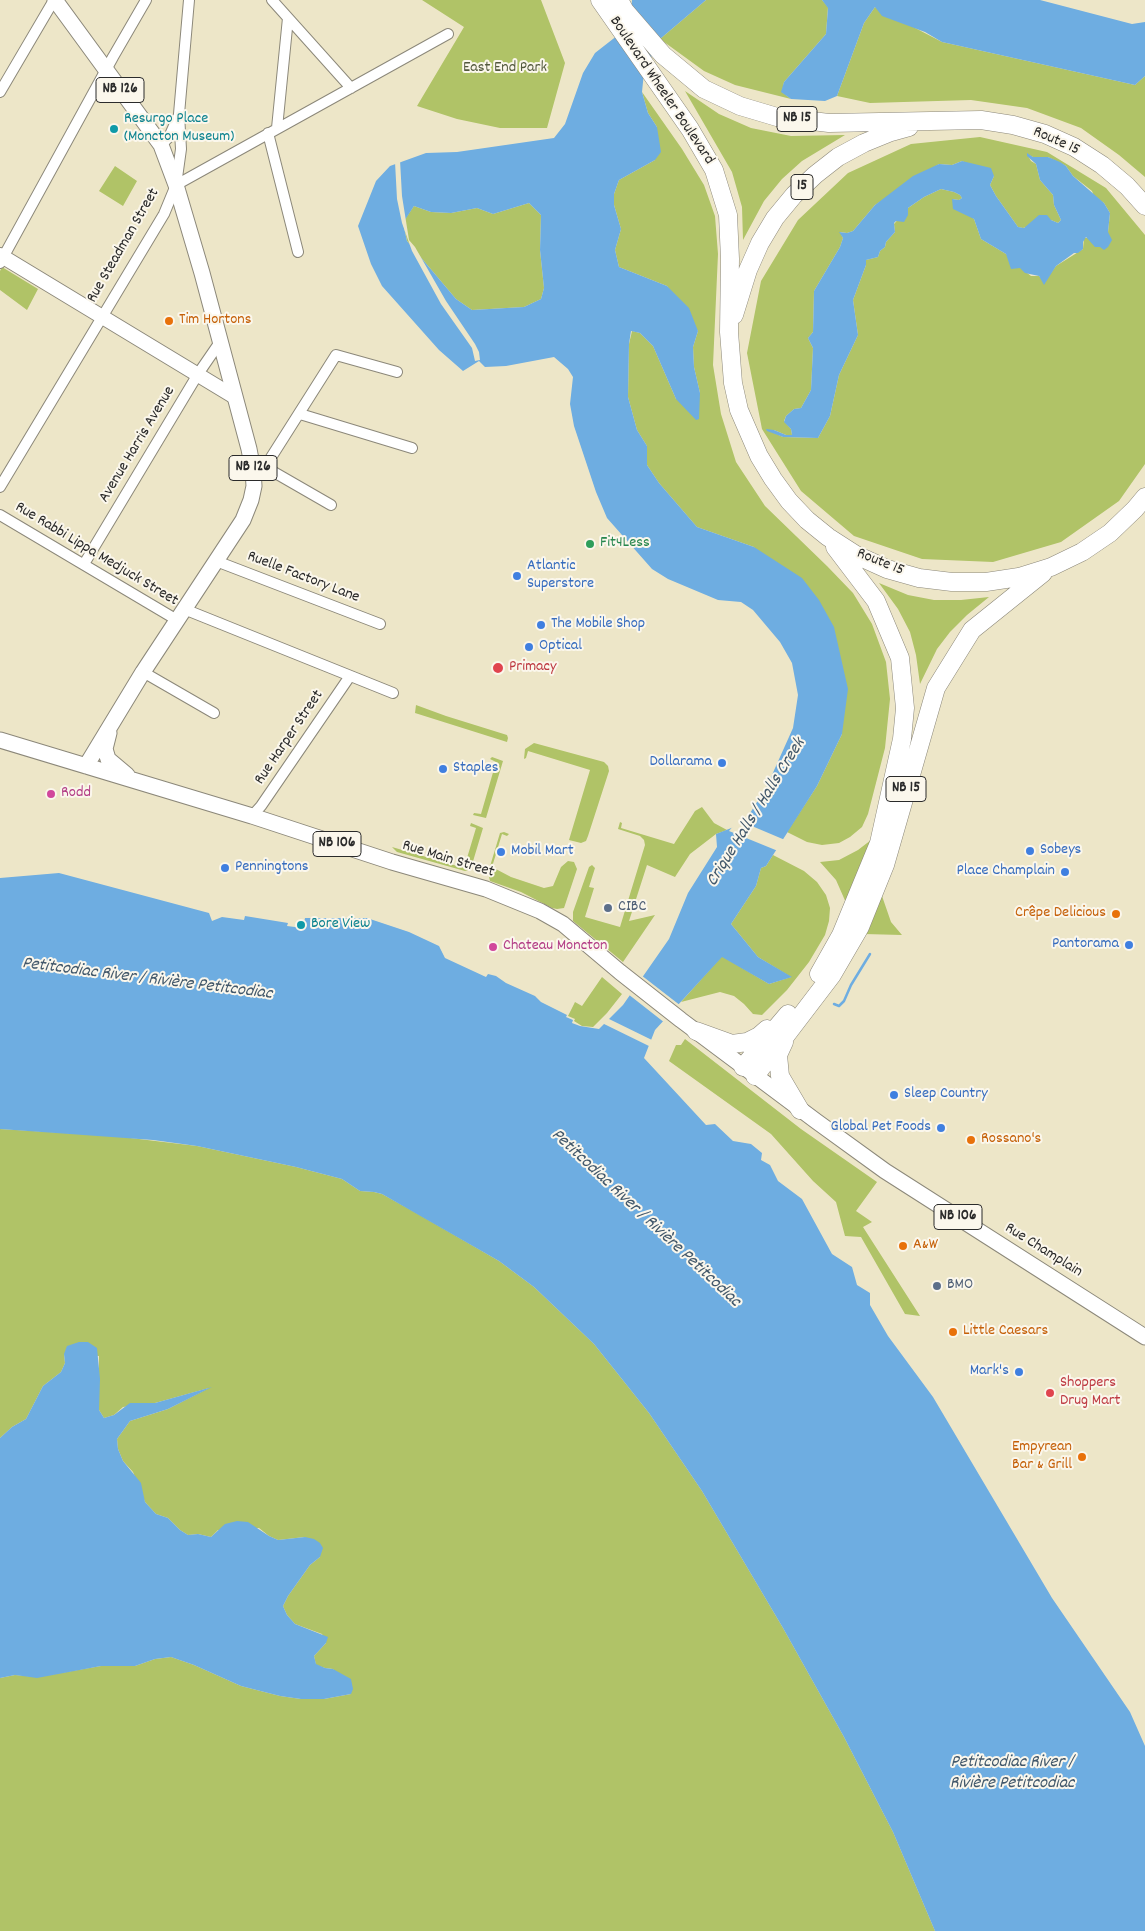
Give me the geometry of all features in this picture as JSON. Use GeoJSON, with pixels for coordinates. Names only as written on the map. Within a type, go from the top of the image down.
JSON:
{"type":"FeatureCollection","features":[{"type":"Feature","properties":{"kind":"highway","name":"Boulevard Wheeler Boulevard"},"geometry":{"type":"LineString","coordinates":[[600,0],[620,11],[663,55],[704,89],[740,106],[777,117],[829,123],[949,120]]}},
{"type":"Feature","properties":{"kind":"highway","name":"Boulevard Wheeler Boulevard"},"geometry":{"type":"LineString","coordinates":[[620,11],[651,73],[690,129],[714,170],[728,215],[730,259],[728,332]]}},
{"type":"Feature","properties":{"kind":"highway","name":"Route 15"},"geometry":{"type":"LineString","coordinates":[[949,120],[981,120],[1013,125],[1044,134],[1074,147],[1102,165],[1127,186],[1145,206]]}},
{"type":"Feature","properties":{"kind":"highway","name":"15"},"geometry":{"type":"LineString","coordinates":[[728,332],[748,270],[760,243],[775,218],[787,203],[815,175],[838,157],[864,143],[900,129],[949,120]]}},
{"type":"Feature","properties":{"kind":"highway","name":"Route 15"},"geometry":{"type":"LineString","coordinates":[[728,332],[733,383],[739,410],[759,456],[773,479],[789,501],[807,520],[828,537],[856,555],[887,569],[919,578],[952,582],[986,582],[1019,577],[1051,567],[1082,552],[1110,532],[1145,497]]}},
{"type":"Feature","properties":{"kind":"highway","name":"NB 15"},"geometry":{"type":"LineString","coordinates":[[749,1071],[824,966],[841,934],[878,843],[902,739],[906,708],[900,658],[876,601],[828,537]]}},
{"type":"Feature","properties":{"kind":"highway","name":"NB 15"},"geometry":{"type":"LineString","coordinates":[[749,1071],[787,1033],[832,975],[860,927],[885,865],[936,688],[972,630],[1051,567]]}},
{"type":"Feature","properties":{"kind":"highway"},"geometry":{"type":"LineString","coordinates":[[696,1031],[732,1044],[747,1042],[759,1036],[801,998]]}},
{"type":"Feature","properties":{"kind":"highway"},"geometry":{"type":"LineString","coordinates":[[787,1033],[778,1055],[780,1076],[800,1110]]}},
{"type":"Feature","properties":{"kind":"main road","name":"NB 126"},"geometry":{"type":"LineString","coordinates":[[55,0],[161,145],[176,184],[233,396],[259,468],[251,500],[243,520],[143,672],[86,766]]}},
{"type":"Feature","properties":{"kind":"main road"},"geometry":{"type":"LineString","coordinates":[[1,259],[101,316],[233,396]]}},
{"type":"Feature","properties":{"kind":"main road"},"geometry":{"type":"LineString","coordinates":[[112,721],[105,748],[108,759],[133,780]]}},
{"type":"Feature","properties":{"kind":"main road","name":"NB 106"},"geometry":{"type":"LineString","coordinates":[[0,740],[86,766]]}},
{"type":"Feature","properties":{"kind":"main road","name":"Rue Main Street"},"geometry":{"type":"LineString","coordinates":[[86,766],[252,816],[392,862],[486,889],[540,910],[563,924],[620,972],[749,1071]]}},
{"type":"Feature","properties":{"kind":"main road","name":"NB 106"},"geometry":{"type":"LineString","coordinates":[[749,1071],[800,1110]]}},
{"type":"Feature","properties":{"kind":"main road","name":"Rue Champlain"},"geometry":{"type":"LineString","coordinates":[[800,1110],[885,1171],[1145,1337]]}},
{"type":"Feature","properties":{"kind":"street"},"geometry":{"type":"LineString","coordinates":[[0,92],[55,0]]}},
{"type":"Feature","properties":{"kind":"street"},"geometry":{"type":"LineString","coordinates":[[1,259],[146,0]]}},
{"type":"Feature","properties":{"kind":"street"},"geometry":{"type":"LineString","coordinates":[[176,184],[180,149],[179,114],[189,0]]}},
{"type":"Feature","properties":{"kind":"street"},"geometry":{"type":"LineString","coordinates":[[272,0],[351,88]]}},
{"type":"Feature","properties":{"kind":"street"},"geometry":{"type":"LineString","coordinates":[[288,18],[272,131],[298,252]]}},
{"type":"Feature","properties":{"kind":"street","name":"Rue Steadman Street"},"geometry":{"type":"LineString","coordinates":[[0,486],[164,214],[176,184],[448,34]]}},
{"type":"Feature","properties":{"kind":"street"},"geometry":{"type":"LineString","coordinates":[[161,145],[169,137],[179,114]]}},
{"type":"Feature","properties":{"kind":"street","name":"Avenue Harris Avenue"},"geometry":{"type":"LineString","coordinates":[[84,564],[198,374],[220,342]]}},
{"type":"Feature","properties":{"kind":"street"},"geometry":{"type":"LineString","coordinates":[[331,505],[259,468],[300,414],[336,355],[397,372]]}},
{"type":"Feature","properties":{"kind":"street"},"geometry":{"type":"LineString","coordinates":[[300,414],[412,448]]}},
{"type":"Feature","properties":{"kind":"street","name":"Rue Rabbi Lippa Medjuck Street"},"geometry":{"type":"LineString","coordinates":[[0,516],[84,564],[181,615],[393,693]]}},
{"type":"Feature","properties":{"kind":"street","name":"Ruelle Factory Lane"},"geometry":{"type":"LineString","coordinates":[[216,561],[380,624]]}},
{"type":"Feature","properties":{"kind":"street"},"geometry":{"type":"LineString","coordinates":[[143,672],[214,713]]}},
{"type":"Feature","properties":{"kind":"street","name":"Rue Harper Street"},"geometry":{"type":"LineString","coordinates":[[252,816],[261,806],[350,676]]}},
{"type":"Feature","properties":{"kind":"green space","name":"East End Park"},"geometry":{"type":"Polygon","coordinates":[[[422,0],[541,0],[565,63],[547,128],[500,128],[457,119],[417,106],[464,27],[422,0]]]}},
{"type":"Feature","properties":{"kind":"green space"},"geometry":{"type":"Polygon","coordinates":[[[706,0],[822,0],[828,7],[826,34],[784,82],[782,92],[791,99],[735,85],[704,71],[660,39],[706,0]]]}},
{"type":"Feature","properties":{"kind":"green space"},"geometry":{"type":"Polygon","coordinates":[[[875,7],[942,42],[1135,85],[1145,76],[1145,177],[1119,155],[1081,128],[1027,108],[971,100],[870,103],[837,96],[864,23],[875,7]]]}},
{"type":"Feature","properties":{"kind":"green space"},"geometry":{"type":"Polygon","coordinates":[[[685,91],[719,114],[751,128],[791,136],[845,135],[802,161],[782,179],[764,201],[743,240],[742,207],[732,172],[685,91]]]}},
{"type":"Feature","properties":{"kind":"green space"},"geometry":{"type":"Polygon","coordinates":[[[642,92],[682,149],[704,185],[715,216],[718,254],[713,365],[721,414],[736,462],[765,506],[853,593],[872,624],[886,662],[890,699],[885,748],[868,814],[862,827],[839,843],[822,845],[807,842],[787,832],[817,786],[842,734],[754,547],[697,527],[659,483],[647,465],[647,446],[637,430],[628,397],[629,344],[632,331],[640,333],[653,346],[676,399],[700,393],[694,367],[693,347],[698,331],[667,286],[619,267],[615,250],[621,229],[614,205],[614,194],[619,180],[655,160],[657,127],[648,113],[642,92]]]}},
{"type":"Feature","properties":{"kind":"green space"},"geometry":{"type":"Polygon","coordinates":[[[980,137],[1047,152],[1106,188],[1145,235],[1145,464],[1119,501],[1061,542],[993,562],[922,559],[854,536],[801,491],[762,429],[747,353],[761,281],[798,220],[848,173],[911,144],[980,137]],[[1027,154],[1031,161],[1036,164],[1040,180],[1053,195],[1054,205],[1061,220],[1058,223],[1051,220],[1023,228],[1018,227],[990,185],[994,176],[962,161],[952,165],[939,164],[875,205],[853,231],[847,233],[840,232],[843,238],[840,247],[814,291],[813,332],[808,338],[813,348],[811,390],[801,408],[794,409],[786,416],[784,421],[791,429],[792,435],[786,435],[774,430],[772,432],[783,437],[818,438],[830,416],[839,375],[858,335],[853,300],[866,265],[866,260],[878,257],[886,242],[895,232],[894,224],[908,208],[924,197],[941,189],[960,195],[962,198],[959,200],[952,199],[974,219],[981,239],[1006,254],[1031,276],[1039,276],[1042,279],[1047,278],[1056,266],[1083,249],[1084,238],[1089,238],[1095,246],[1108,232],[1110,213],[1104,203],[1073,176],[1066,166],[1048,157],[1033,157],[1027,154]]]}},
{"type":"Feature","properties":{"kind":"green space"},"geometry":{"type":"Polygon","coordinates":[[[115,166],[137,181],[123,206],[99,191],[115,166]]]}},
{"type":"Feature","properties":{"kind":"green space"},"geometry":{"type":"Polygon","coordinates":[[[529,203],[541,215],[540,250],[544,288],[541,299],[524,307],[472,310],[456,299],[407,241],[403,222],[414,206],[431,212],[451,213],[477,208],[493,214],[529,203]]]}},
{"type":"Feature","properties":{"kind":"green space"},"geometry":{"type":"Polygon","coordinates":[[[2,267],[38,289],[27,310],[0,290],[0,271],[2,267]]]}},
{"type":"Feature","properties":{"kind":"green space"},"geometry":{"type":"Polygon","coordinates":[[[879,583],[908,595],[934,600],[989,597],[950,632],[937,649],[920,684],[916,655],[910,632],[898,609],[879,583]]]}},
{"type":"Feature","properties":{"kind":"green space"},"geometry":{"type":"Polygon","coordinates":[[[416,705],[507,735],[507,742],[415,713],[416,705]]]}},
{"type":"Feature","properties":{"kind":"green space"},"geometry":{"type":"Polygon","coordinates":[[[534,743],[604,762],[608,766],[609,771],[586,841],[581,843],[569,840],[590,770],[528,751],[524,759],[525,749],[534,743]]]}},
{"type":"Feature","properties":{"kind":"green space"},"geometry":{"type":"Polygon","coordinates":[[[492,757],[503,761],[486,818],[473,815],[474,813],[481,814],[496,762],[490,759],[492,757]]]}},
{"type":"Feature","properties":{"kind":"green space"},"geometry":{"type":"Polygon","coordinates":[[[702,807],[714,823],[727,830],[716,834],[690,854],[675,877],[647,865],[629,921],[655,915],[623,962],[573,921],[573,912],[589,867],[592,865],[595,868],[589,887],[594,888],[585,917],[620,927],[645,845],[644,840],[640,836],[618,829],[620,822],[622,823],[621,828],[674,844],[695,811],[702,807]]]}},
{"type":"Feature","properties":{"kind":"green space"},"geometry":{"type":"Polygon","coordinates":[[[471,823],[483,828],[471,868],[465,871],[397,852],[392,847],[464,868],[476,828],[470,826],[471,823]]]}},
{"type":"Feature","properties":{"kind":"green space"},"geometry":{"type":"Polygon","coordinates":[[[500,833],[509,834],[507,836],[502,834],[492,867],[511,877],[544,888],[553,886],[561,867],[568,861],[574,862],[577,869],[564,908],[552,908],[521,892],[490,881],[488,873],[500,833]]]}},
{"type":"Feature","properties":{"kind":"green space"},"geometry":{"type":"Polygon","coordinates":[[[871,840],[847,905],[836,880],[820,862],[839,860],[858,850],[871,840]]]}},
{"type":"Feature","properties":{"kind":"green space"},"geometry":{"type":"Polygon","coordinates":[[[773,855],[804,871],[817,882],[826,895],[830,908],[829,921],[825,935],[809,962],[787,990],[762,1015],[753,1014],[734,996],[720,992],[681,1002],[722,956],[769,984],[791,977],[758,957],[731,924],[756,886],[761,868],[766,866],[773,855]]]}},
{"type":"Feature","properties":{"kind":"green space"},"geometry":{"type":"Polygon","coordinates":[[[882,896],[891,922],[902,935],[864,934],[882,896]]]}},
{"type":"Feature","properties":{"kind":"green space"},"geometry":{"type":"Polygon","coordinates":[[[602,977],[622,994],[593,1027],[582,1026],[574,1021],[575,1019],[568,1016],[575,1002],[582,1006],[602,977]]]}},
{"type":"Feature","properties":{"kind":"green space"},"geometry":{"type":"Polygon","coordinates":[[[685,1039],[801,1129],[877,1182],[856,1211],[872,1222],[863,1227],[920,1316],[905,1314],[861,1237],[845,1236],[836,1202],[813,1181],[771,1134],[669,1061],[676,1045],[681,1045],[685,1039]]]}},
{"type":"Feature","properties":{"kind":"green space"},"geometry":{"type":"Polygon","coordinates":[[[0,1129],[114,1136],[197,1146],[342,1179],[360,1191],[382,1194],[418,1214],[499,1261],[534,1287],[594,1344],[649,1413],[702,1491],[783,1628],[844,1737],[893,1832],[935,1931],[0,1931],[0,1678],[15,1675],[37,1677],[101,1666],[135,1666],[155,1659],[171,1657],[241,1686],[280,1696],[301,1699],[324,1699],[351,1694],[333,1669],[316,1665],[314,1656],[326,1643],[322,1634],[295,1624],[287,1615],[283,1606],[310,1565],[320,1557],[305,1537],[278,1540],[259,1528],[218,1530],[211,1537],[198,1534],[188,1535],[168,1518],[156,1514],[145,1502],[133,1472],[123,1461],[118,1449],[117,1439],[130,1421],[168,1409],[209,1388],[155,1403],[123,1407],[114,1415],[104,1418],[99,1410],[99,1356],[64,1354],[65,1363],[61,1372],[43,1386],[26,1419],[12,1427],[0,1438],[0,1129]]]}},
{"type":"Feature","properties":{"kind":"water","name":"Petitcodiac River / Rivière Petitcodiac"},"geometry":{"type":"Polygon","coordinates":[[[632,0],[706,0],[660,39],[644,72],[642,92],[648,113],[657,127],[661,152],[655,160],[619,180],[614,194],[614,205],[621,229],[615,250],[619,267],[667,286],[689,308],[698,331],[693,347],[694,367],[700,393],[699,419],[696,420],[676,399],[653,346],[640,333],[631,331],[628,397],[637,430],[647,446],[647,465],[659,483],[697,527],[754,547],[802,578],[819,600],[834,627],[848,689],[842,734],[817,786],[766,866],[761,868],[756,886],[731,924],[758,957],[792,977],[769,984],[722,957],[655,1030],[644,1058],[706,1125],[715,1124],[733,1141],[751,1144],[762,1153],[761,1160],[770,1165],[778,1181],[802,1199],[832,1254],[852,1267],[857,1285],[870,1293],[870,1305],[888,1336],[933,1397],[1052,1598],[1130,1712],[1145,1746],[1145,1931],[935,1931],[893,1832],[844,1737],[783,1628],[702,1491],[649,1413],[594,1344],[534,1287],[499,1261],[382,1194],[360,1191],[342,1179],[197,1146],[153,1140],[0,1129],[0,878],[59,873],[209,913],[212,921],[222,917],[244,920],[245,916],[288,923],[287,926],[303,928],[305,918],[367,918],[409,932],[439,946],[445,958],[486,977],[488,974],[496,976],[567,1015],[566,1017],[573,1020],[572,1023],[599,1029],[623,1005],[669,939],[688,893],[717,847],[716,834],[739,825],[747,818],[767,786],[793,728],[798,695],[792,663],[780,642],[753,610],[741,602],[718,600],[668,579],[652,569],[607,518],[596,492],[574,426],[570,404],[573,377],[568,369],[554,357],[506,366],[485,367],[479,361],[463,371],[439,350],[382,286],[371,264],[358,226],[376,181],[390,166],[426,153],[457,152],[554,138],[565,124],[583,73],[595,53],[627,28],[632,0]],[[529,203],[493,214],[477,208],[451,213],[431,212],[414,206],[403,223],[407,241],[456,299],[472,310],[524,307],[541,299],[544,288],[540,250],[541,215],[529,203]]]}},
{"type":"Feature","properties":{"kind":"water"},"geometry":{"type":"Polygon","coordinates":[[[822,0],[1040,0],[1132,24],[1145,22],[1145,76],[1135,85],[942,42],[925,32],[882,16],[875,7],[864,23],[837,96],[825,101],[791,99],[781,92],[784,82],[826,34],[828,8],[822,0]]]}},
{"type":"Feature","properties":{"kind":"water"},"geometry":{"type":"Polygon","coordinates":[[[1027,153],[1033,157],[1048,157],[1060,162],[1104,203],[1110,213],[1108,232],[1112,240],[1108,247],[1104,250],[1100,247],[1095,247],[1086,237],[1083,242],[1083,249],[1056,266],[1044,285],[1039,276],[1025,273],[1020,268],[1011,269],[1006,254],[981,239],[974,219],[953,209],[952,199],[959,200],[962,198],[960,195],[941,189],[924,197],[908,208],[908,215],[904,222],[896,221],[894,223],[895,232],[886,242],[878,257],[866,260],[866,265],[853,300],[858,335],[839,375],[830,416],[818,438],[783,437],[767,431],[766,429],[792,435],[791,429],[784,422],[786,416],[794,409],[801,408],[811,390],[813,348],[808,338],[813,332],[814,291],[840,247],[843,238],[839,232],[847,233],[853,231],[875,205],[913,176],[939,164],[952,165],[962,161],[991,168],[994,176],[990,185],[1018,227],[1024,228],[1039,215],[1047,215],[1051,220],[1058,223],[1061,220],[1054,205],[1053,195],[1040,180],[1036,164],[1027,156],[1027,153]]]}},
{"type":"Feature","properties":{"kind":"water"},"geometry":{"type":"Polygon","coordinates":[[[79,1342],[88,1342],[97,1348],[100,1379],[99,1410],[104,1418],[114,1415],[130,1403],[155,1403],[212,1387],[168,1409],[130,1421],[117,1439],[118,1449],[123,1461],[141,1483],[145,1502],[156,1514],[168,1518],[188,1535],[198,1534],[211,1537],[225,1524],[237,1521],[248,1522],[278,1540],[305,1537],[320,1543],[323,1548],[320,1557],[310,1565],[283,1606],[287,1615],[295,1624],[328,1637],[326,1643],[314,1656],[316,1664],[333,1669],[351,1679],[353,1689],[351,1694],[324,1699],[301,1699],[280,1696],[241,1686],[171,1657],[155,1659],[135,1666],[101,1666],[37,1678],[15,1675],[0,1678],[0,1438],[12,1427],[26,1419],[43,1386],[61,1372],[65,1363],[64,1354],[67,1346],[79,1342]]]}},
{"type":"Feature","properties":{"kind":"pier"},"geometry":{"type":"Polygon","coordinates":[[[400,160],[402,196],[409,240],[475,344],[480,360],[475,361],[472,348],[441,304],[412,251],[402,223],[397,199],[395,162],[400,160]]]}},
{"type":"Feature","properties":{"kind":"pier"},"geometry":{"type":"Polygon","coordinates":[[[740,821],[785,840],[778,851],[729,831],[740,821]]]}},
{"type":"Feature","properties":{"kind":"pier"},"geometry":{"type":"Polygon","coordinates":[[[641,975],[681,1006],[665,1023],[628,994],[641,975]]]}},
{"type":"Feature","properties":{"kind":"pier"},"geometry":{"type":"Polygon","coordinates":[[[607,1018],[654,1041],[651,1047],[602,1023],[607,1018]]]}},
{"type":"Feature","properties":{"kind":"waterway"},"geometry":{"type":"LineString","coordinates":[[834,1004],[839,1006],[844,1001],[851,985],[870,954]]}},
{"type":"Feature","properties":{"kind":"place","name":"Resurgo Place (Moncton Museum)"},"geometry":{"type":"Point","coordinates":[114,129]}},
{"type":"Feature","properties":{"kind":"place","name":"Tim Hortons"},"geometry":{"type":"Point","coordinates":[169,321]}},
{"type":"Feature","properties":{"kind":"place","name":"Fit4Less"},"geometry":{"type":"Point","coordinates":[590,544]}},
{"type":"Feature","properties":{"kind":"place","name":"Atlantic Superstore"},"geometry":{"type":"Point","coordinates":[517,576]}},
{"type":"Feature","properties":{"kind":"place","name":"The Mobile Shop"},"geometry":{"type":"Point","coordinates":[541,625]}},
{"type":"Feature","properties":{"kind":"place","name":"Optical"},"geometry":{"type":"Point","coordinates":[529,647]}},
{"type":"Feature","properties":{"kind":"place","name":"Primacy"},"geometry":{"type":"Point","coordinates":[498,668]}},
{"type":"Feature","properties":{"kind":"place","name":"Dollarama"},"geometry":{"type":"Point","coordinates":[722,763]}},
{"type":"Feature","properties":{"kind":"place","name":"Staples"},"geometry":{"type":"Point","coordinates":[443,769]}},
{"type":"Feature","properties":{"kind":"place","name":"Rodd"},"geometry":{"type":"Point","coordinates":[51,794]}},
{"type":"Feature","properties":{"kind":"place","name":"Sobeys"},"geometry":{"type":"Point","coordinates":[1030,851]}},
{"type":"Feature","properties":{"kind":"place","name":"Mobil Mart"},"geometry":{"type":"Point","coordinates":[501,852]}},
{"type":"Feature","properties":{"kind":"place","name":"Penningtons"},"geometry":{"type":"Point","coordinates":[225,868]}},
{"type":"Feature","properties":{"kind":"place","name":"Place Champlain"},"geometry":{"type":"Point","coordinates":[1065,872]}},
{"type":"Feature","properties":{"kind":"place","name":"CIBC"},"geometry":{"type":"Point","coordinates":[608,908]}},
{"type":"Feature","properties":{"kind":"place","name":"Crêpe Delicious"},"geometry":{"type":"Point","coordinates":[1116,914]}},
{"type":"Feature","properties":{"kind":"place","name":"Bore View"},"geometry":{"type":"Point","coordinates":[301,925]}},
{"type":"Feature","properties":{"kind":"place","name":"Pantorama"},"geometry":{"type":"Point","coordinates":[1129,945]}},
{"type":"Feature","properties":{"kind":"place","name":"Chateau Moncton"},"geometry":{"type":"Point","coordinates":[493,947]}},
{"type":"Feature","properties":{"kind":"place","name":"Sleep Country"},"geometry":{"type":"Point","coordinates":[894,1095]}},
{"type":"Feature","properties":{"kind":"place","name":"Global Pet Foods"},"geometry":{"type":"Point","coordinates":[941,1128]}},
{"type":"Feature","properties":{"kind":"place","name":"Rossano's"},"geometry":{"type":"Point","coordinates":[971,1140]}},
{"type":"Feature","properties":{"kind":"place","name":"A&W"},"geometry":{"type":"Point","coordinates":[903,1246]}},
{"type":"Feature","properties":{"kind":"place","name":"BMO"},"geometry":{"type":"Point","coordinates":[937,1286]}},
{"type":"Feature","properties":{"kind":"place","name":"Little Caesars"},"geometry":{"type":"Point","coordinates":[953,1332]}},
{"type":"Feature","properties":{"kind":"place","name":"Mark's"},"geometry":{"type":"Point","coordinates":[1019,1372]}},
{"type":"Feature","properties":{"kind":"place","name":"Shoppers Drug Mart"},"geometry":{"type":"Point","coordinates":[1050,1393]}},
{"type":"Feature","properties":{"kind":"place","name":"Empyrean Bar & Grill"},"geometry":{"type":"Point","coordinates":[1082,1457]}},
{"type":"Feature","properties":{"kind":"water label","name":"Crique Halls / Halls Creek"},"geometry":{"type":"Point","coordinates":[757,813]}}]}
